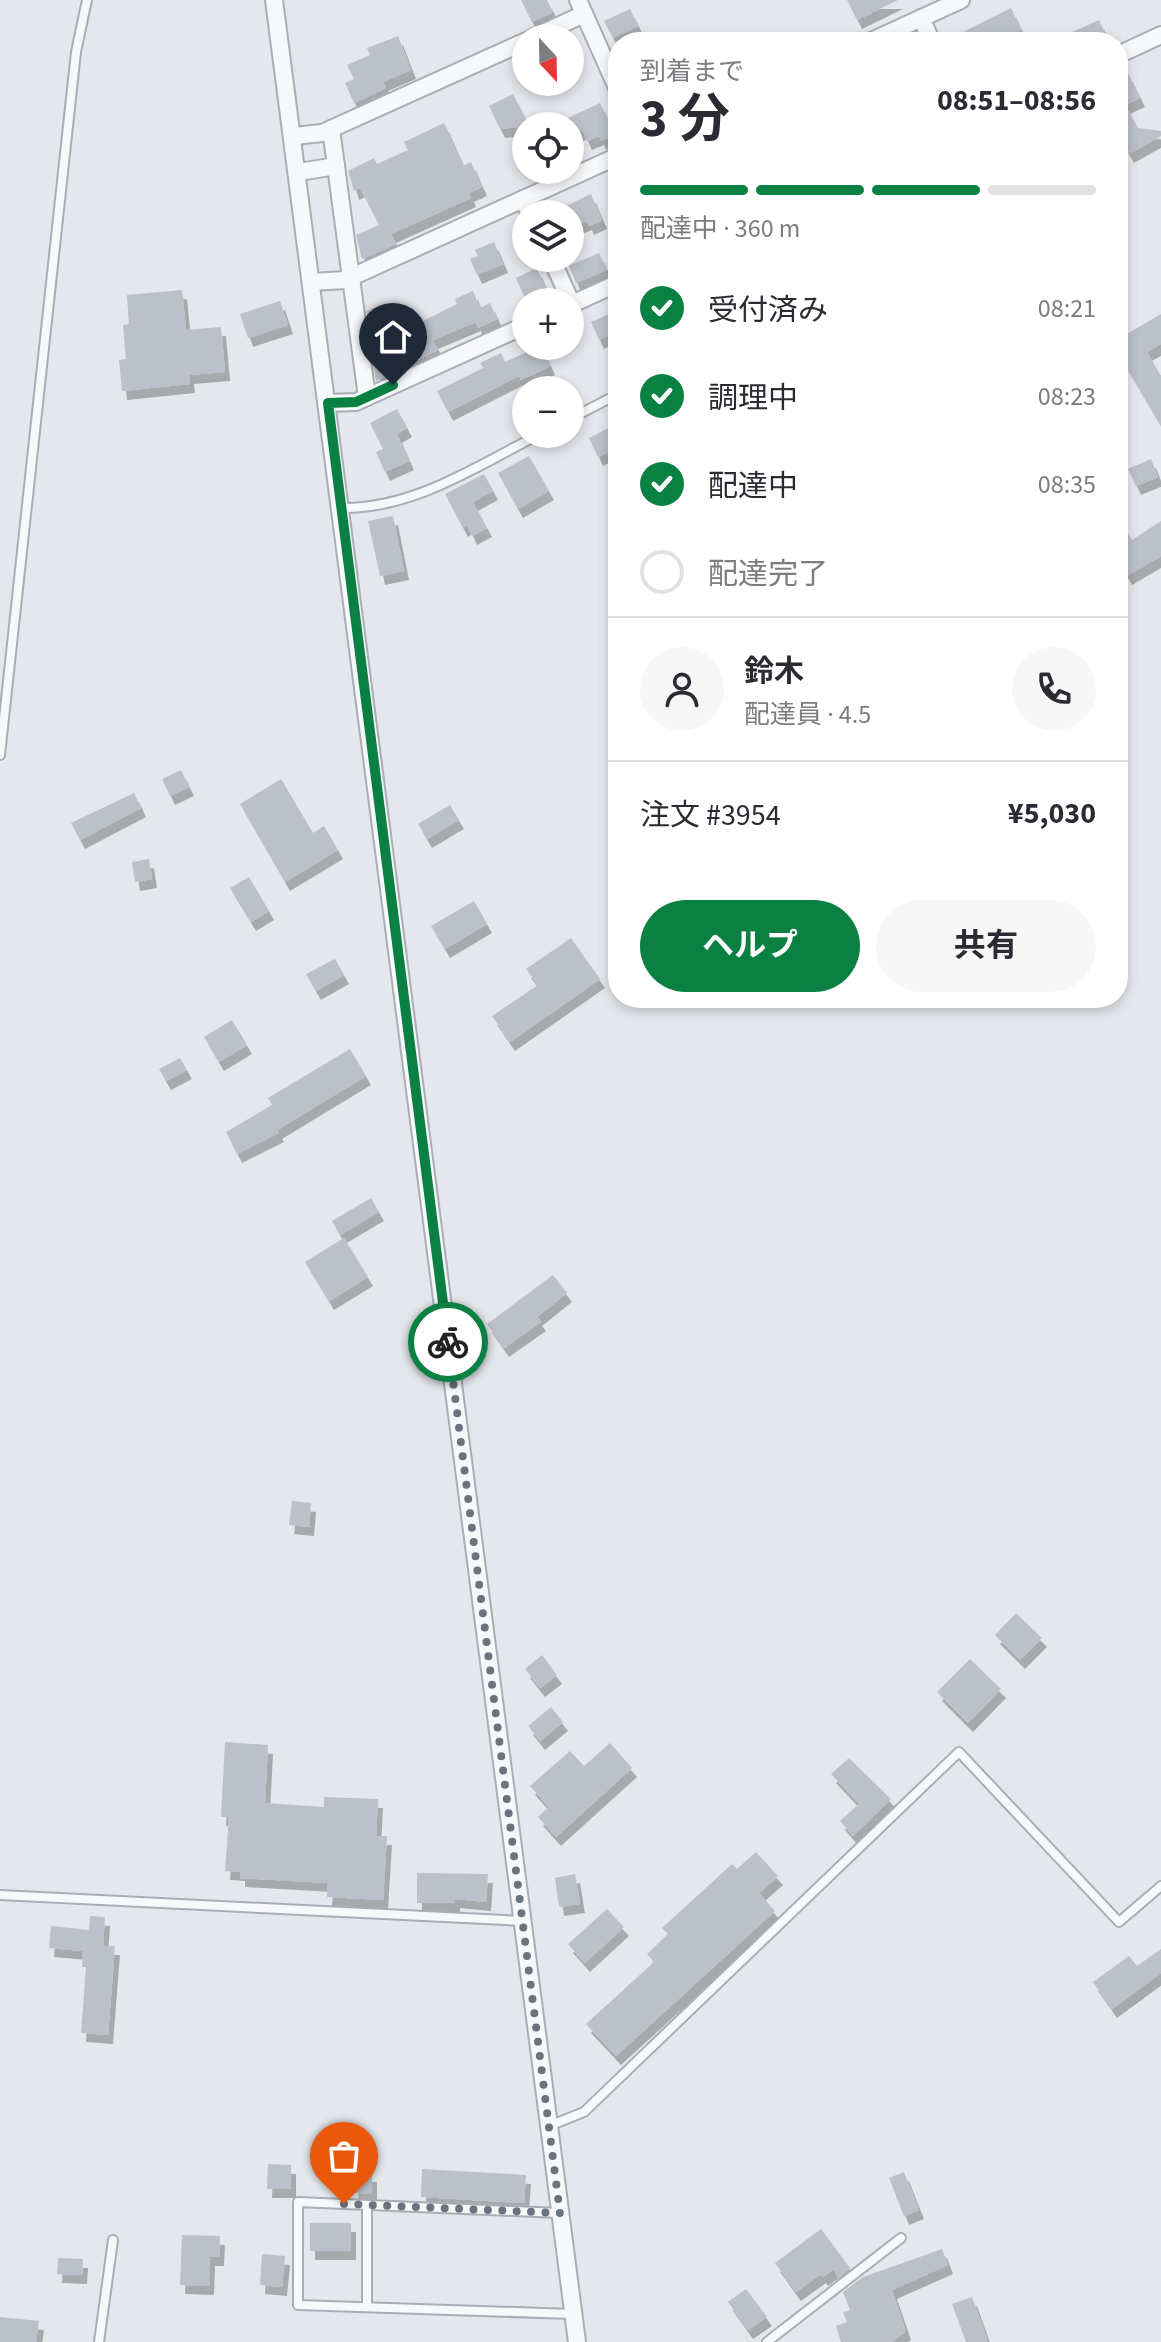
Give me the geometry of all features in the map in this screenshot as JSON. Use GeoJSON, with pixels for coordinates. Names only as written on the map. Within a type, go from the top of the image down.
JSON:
{"type":"FeatureCollection","features":[{"type":"Feature","properties":{"kind":"street"},"geometry":{"type":"LineString","coordinates":[[274,0],[299,172],[577,2342]]}},
{"type":"Feature","properties":{"kind":"street"},"geometry":{"type":"LineString","coordinates":[[891,32],[961,0]]}},
{"type":"Feature","properties":{"kind":"street"},"geometry":{"type":"LineString","coordinates":[[554,24],[581,7],[608,68]]}},
{"type":"Feature","properties":{"kind":"street"},"geometry":{"type":"LineString","coordinates":[[921,18],[927,32]]}},
{"type":"Feature","properties":{"kind":"street"},"geometry":{"type":"LineString","coordinates":[[1128,50],[1161,35]]}},
{"type":"Feature","properties":{"kind":"street"},"geometry":{"type":"LineString","coordinates":[[294,136],[331,129],[512,47]]}},
{"type":"Feature","properties":{"kind":"street"},"geometry":{"type":"LineString","coordinates":[[331,129],[367,397]]}},
{"type":"Feature","properties":{"kind":"street"},"geometry":{"type":"LineString","coordinates":[[538,200],[608,161]]}},
{"type":"Feature","properties":{"kind":"street"},"geometry":{"type":"LineString","coordinates":[[299,172],[336,166]]}},
{"type":"Feature","properties":{"kind":"street"},"geometry":{"type":"LineString","coordinates":[[312,282],[351,277],[512,212]]}},
{"type":"Feature","properties":{"kind":"street"},"geometry":{"type":"LineString","coordinates":[[584,298],[608,287]]}},
{"type":"Feature","properties":{"kind":"street"},"geometry":{"type":"LineString","coordinates":[[328,403],[356,402],[512,331]]}},
{"type":"Feature","properties":{"kind":"lane"},"geometry":{"type":"LineString","coordinates":[[0,755],[76,52],[87,0]]}},
{"type":"Feature","properties":{"kind":"lane"},"geometry":{"type":"LineString","coordinates":[[584,412],[608,399]]}},
{"type":"Feature","properties":{"kind":"lane"},"geometry":{"type":"LineString","coordinates":[[341,508],[368,508],[425,493],[513,448]]}},
{"type":"Feature","properties":{"kind":"lane"},"geometry":{"type":"LineString","coordinates":[[549,2126],[584,2112],[959,1752],[1119,1922],[1161,1886]]}},
{"type":"Feature","properties":{"kind":"lane"},"geometry":{"type":"LineString","coordinates":[[0,1895],[523,1921]]}},
{"type":"Feature","properties":{"kind":"lane"},"geometry":{"type":"LineString","coordinates":[[560,2213],[298,2202],[298,2305],[573,2314]]}},
{"type":"Feature","properties":{"kind":"lane"},"geometry":{"type":"LineString","coordinates":[[367,2205],[367,2307]]}},
{"type":"Feature","properties":{"kind":"lane"},"geometry":{"type":"LineString","coordinates":[[767,2342],[901,2238]]}},
{"type":"Feature","properties":{"kind":"lane"},"geometry":{"type":"LineString","coordinates":[[99,2342],[113,2240]]}},
{"type":"Feature","properties":{"kind":"building"},"geometry":{"type":"Polygon","coordinates":[[[521,0],[547,0],[553,12],[532,22],[521,0]]]}},
{"type":"Feature","properties":{"kind":"building"},"geometry":{"type":"Polygon","coordinates":[[[847,0],[898,0],[857,20],[847,0]]]}},
{"type":"Feature","properties":{"kind":"building"},"geometry":{"type":"Polygon","coordinates":[[[1011,8],[1021,30],[1016,32],[963,32],[1011,8]]]}},
{"type":"Feature","properties":{"kind":"building"},"geometry":{"type":"Polygon","coordinates":[[[630,9],[638,26],[626,32],[610,32],[604,21],[630,9]]]}},
{"type":"Feature","properties":{"kind":"building"},"geometry":{"type":"Polygon","coordinates":[[[1099,20],[1104,32],[1072,32],[1099,20]]]}},
{"type":"Feature","properties":{"kind":"building"},"geometry":{"type":"Polygon","coordinates":[[[398,36],[411,70],[383,82],[386,88],[354,103],[345,83],[354,79],[347,65],[370,55],[367,48],[398,36]]]}},
{"type":"Feature","properties":{"kind":"building"},"geometry":{"type":"Polygon","coordinates":[[[1128,73],[1140,98],[1128,104],[1128,73]]]}},
{"type":"Feature","properties":{"kind":"building"},"geometry":{"type":"Polygon","coordinates":[[[512,94],[522,112],[512,112],[512,128],[500,129],[489,106],[512,94]]]}},
{"type":"Feature","properties":{"kind":"building"},"geometry":{"type":"Polygon","coordinates":[[[600,103],[608,120],[608,138],[601,141],[599,136],[587,141],[584,112],[581,112],[600,103]]]}},
{"type":"Feature","properties":{"kind":"building"},"geometry":{"type":"Polygon","coordinates":[[[1128,110],[1138,128],[1161,131],[1161,136],[1129,154],[1128,110]]]}},
{"type":"Feature","properties":{"kind":"building"},"geometry":{"type":"Polygon","coordinates":[[[444,123],[463,166],[471,162],[482,187],[469,193],[471,198],[391,234],[396,244],[362,259],[356,235],[379,225],[360,188],[354,191],[348,171],[374,158],[377,164],[408,150],[404,142],[444,123]]]}},
{"type":"Feature","properties":{"kind":"building"},"geometry":{"type":"Polygon","coordinates":[[[591,194],[602,220],[589,226],[587,221],[584,222],[584,200],[578,200],[591,194]]]}},
{"type":"Feature","properties":{"kind":"building"},"geometry":{"type":"Polygon","coordinates":[[[494,242],[503,264],[477,275],[470,259],[478,256],[475,250],[494,242]]]}},
{"type":"Feature","properties":{"kind":"building"},"geometry":{"type":"Polygon","coordinates":[[[599,253],[607,270],[576,283],[571,272],[584,272],[584,260],[599,253]]]}},
{"type":"Feature","properties":{"kind":"building"},"geometry":{"type":"Polygon","coordinates":[[[529,272],[539,272],[545,287],[520,288],[516,278],[529,272]]]}},
{"type":"Feature","properties":{"kind":"building"},"geometry":{"type":"Polygon","coordinates":[[[182,290],[186,330],[221,327],[225,372],[189,375],[190,384],[122,391],[119,360],[126,359],[123,325],[129,324],[127,295],[182,290]]]}},
{"type":"Feature","properties":{"kind":"building"},"geometry":{"type":"Polygon","coordinates":[[[473,291],[480,308],[490,303],[497,319],[478,328],[476,322],[433,340],[438,350],[376,381],[373,359],[379,357],[370,335],[367,311],[386,303],[399,333],[457,304],[455,299],[473,291]]]}},
{"type":"Feature","properties":{"kind":"building"},"geometry":{"type":"Polygon","coordinates":[[[280,301],[288,325],[248,338],[240,314],[280,301]]]}},
{"type":"Feature","properties":{"kind":"building"},"geometry":{"type":"Polygon","coordinates":[[[608,314],[608,336],[599,340],[591,322],[608,314]]]}},
{"type":"Feature","properties":{"kind":"building"},"geometry":{"type":"Polygon","coordinates":[[[1161,314],[1161,344],[1147,352],[1161,376],[1161,426],[1128,370],[1128,333],[1161,314]]]}},
{"type":"Feature","properties":{"kind":"building"},"geometry":{"type":"Polygon","coordinates":[[[501,353],[505,362],[512,359],[547,360],[550,366],[529,376],[512,376],[512,380],[448,412],[437,391],[483,368],[480,363],[501,353]]]}},
{"type":"Feature","properties":{"kind":"building"},"geometry":{"type":"Polygon","coordinates":[[[397,409],[407,428],[397,434],[409,461],[385,472],[376,452],[383,449],[370,423],[397,409]]]}},
{"type":"Feature","properties":{"kind":"building"},"geometry":{"type":"Polygon","coordinates":[[[608,428],[608,452],[598,457],[589,438],[608,428]]]}},
{"type":"Feature","properties":{"kind":"building"},"geometry":{"type":"Polygon","coordinates":[[[529,456],[549,491],[518,509],[498,473],[529,456]]]}},
{"type":"Feature","properties":{"kind":"building"},"geometry":{"type":"Polygon","coordinates":[[[1151,459],[1158,477],[1136,486],[1128,469],[1151,459]]]}},
{"type":"Feature","properties":{"kind":"building"},"geometry":{"type":"Polygon","coordinates":[[[484,474],[493,491],[473,502],[487,528],[472,536],[467,525],[463,528],[445,494],[484,474]]]}},
{"type":"Feature","properties":{"kind":"building"},"geometry":{"type":"Polygon","coordinates":[[[393,516],[404,571],[380,576],[368,521],[393,516]]]}},
{"type":"Feature","properties":{"kind":"building"},"geometry":{"type":"Polygon","coordinates":[[[1161,521],[1161,556],[1128,575],[1128,533],[1132,540],[1161,521]]]}},
{"type":"Feature","properties":{"kind":"building"},"geometry":{"type":"Polygon","coordinates":[[[181,770],[189,787],[170,796],[162,779],[181,770]]]}},
{"type":"Feature","properties":{"kind":"building"},"geometry":{"type":"Polygon","coordinates":[[[281,779],[313,833],[324,826],[338,850],[285,882],[240,804],[281,779]]]}},
{"type":"Feature","properties":{"kind":"building"},"geometry":{"type":"Polygon","coordinates":[[[134,793],[141,808],[80,840],[71,823],[134,793]]]}},
{"type":"Feature","properties":{"kind":"building"},"geometry":{"type":"Polygon","coordinates":[[[450,805],[459,820],[427,839],[418,824],[450,805]]]}},
{"type":"Feature","properties":{"kind":"building"},"geometry":{"type":"Polygon","coordinates":[[[149,859],[152,879],[135,882],[132,862],[149,859]]]}},
{"type":"Feature","properties":{"kind":"building"},"geometry":{"type":"Polygon","coordinates":[[[249,877],[269,911],[251,922],[230,888],[249,877]]]}},
{"type":"Feature","properties":{"kind":"building"},"geometry":{"type":"Polygon","coordinates":[[[474,901],[487,924],[445,949],[431,926],[474,901]]]}},
{"type":"Feature","properties":{"kind":"building"},"geometry":{"type":"Polygon","coordinates":[[[571,938],[600,979],[510,1042],[492,1016],[538,985],[526,969],[571,938]]]}},
{"type":"Feature","properties":{"kind":"building"},"geometry":{"type":"Polygon","coordinates":[[[335,959],[344,975],[316,991],[306,974],[335,959]]]}},
{"type":"Feature","properties":{"kind":"building"},"geometry":{"type":"Polygon","coordinates":[[[232,1020],[247,1045],[219,1062],[204,1037],[232,1020]]]}},
{"type":"Feature","properties":{"kind":"building"},"geometry":{"type":"Polygon","coordinates":[[[350,1049],[366,1076],[277,1130],[279,1133],[237,1154],[226,1132],[272,1105],[268,1098],[350,1049]]]}},
{"type":"Feature","properties":{"kind":"building"},"geometry":{"type":"Polygon","coordinates":[[[180,1058],[187,1070],[166,1081],[159,1069],[180,1058]]]}},
{"type":"Feature","properties":{"kind":"building"},"geometry":{"type":"Polygon","coordinates":[[[371,1198],[379,1212],[340,1235],[332,1221],[371,1198]]]}},
{"type":"Feature","properties":{"kind":"building"},"geometry":{"type":"Polygon","coordinates":[[[344,1238],[368,1277],[329,1301],[305,1262],[344,1238]]]}},
{"type":"Feature","properties":{"kind":"building"},"geometry":{"type":"Polygon","coordinates":[[[553,1275],[567,1293],[537,1317],[541,1322],[504,1348],[487,1324],[553,1275]]]}},
{"type":"Feature","properties":{"kind":"building"},"geometry":{"type":"Polygon","coordinates":[[[292,1501],[311,1503],[309,1527],[289,1525],[292,1501]]]}},
{"type":"Feature","properties":{"kind":"building"},"geometry":{"type":"Polygon","coordinates":[[[1016,1613],[1042,1638],[1020,1660],[995,1635],[1016,1613]]]}},
{"type":"Feature","properties":{"kind":"building"},"geometry":{"type":"Polygon","coordinates":[[[542,1655],[557,1675],[540,1688],[525,1669],[542,1655]]]}},
{"type":"Feature","properties":{"kind":"building"},"geometry":{"type":"Polygon","coordinates":[[[970,1659],[1001,1689],[968,1723],[937,1692],[970,1659]]]}},
{"type":"Feature","properties":{"kind":"building"},"geometry":{"type":"Polygon","coordinates":[[[551,1707],[563,1722],[540,1741],[528,1726],[551,1707]]]}},
{"type":"Feature","properties":{"kind":"building"},"geometry":{"type":"Polygon","coordinates":[[[225,1742],[268,1745],[265,1803],[324,1807],[324,1797],[378,1799],[376,1836],[387,1836],[383,1900],[327,1897],[328,1883],[240,1878],[240,1872],[225,1871],[229,1817],[221,1817],[225,1742]]]}},
{"type":"Feature","properties":{"kind":"building"},"geometry":{"type":"Polygon","coordinates":[[[610,1743],[632,1768],[556,1837],[538,1817],[549,1807],[530,1786],[570,1751],[584,1766],[610,1743]]]}},
{"type":"Feature","properties":{"kind":"building"},"geometry":{"type":"Polygon","coordinates":[[[849,1758],[891,1799],[853,1836],[840,1821],[859,1804],[831,1774],[849,1758]]]}},
{"type":"Feature","properties":{"kind":"building"},"geometry":{"type":"Polygon","coordinates":[[[756,1852],[778,1876],[759,1893],[775,1911],[616,2056],[586,2024],[654,1962],[647,1954],[668,1934],[662,1928],[732,1864],[737,1869],[756,1852]]]}},
{"type":"Feature","properties":{"kind":"building"},"geometry":{"type":"Polygon","coordinates":[[[417,1873],[488,1874],[486,1902],[455,1899],[455,1903],[417,1903],[417,1873]]]}},
{"type":"Feature","properties":{"kind":"building"},"geometry":{"type":"Polygon","coordinates":[[[575,1874],[580,1904],[559,1907],[555,1878],[575,1874]]]}},
{"type":"Feature","properties":{"kind":"building"},"geometry":{"type":"Polygon","coordinates":[[[607,1909],[624,1927],[585,1963],[568,1944],[607,1909]]]}},
{"type":"Feature","properties":{"kind":"building"},"geometry":{"type":"Polygon","coordinates":[[[90,1916],[105,1917],[103,1946],[115,1946],[108,2035],[81,2033],[86,1967],[82,1967],[83,1951],[49,1948],[51,1926],[89,1930],[90,1916]]]}},
{"type":"Feature","properties":{"kind":"building"},"geometry":{"type":"Polygon","coordinates":[[[1161,1949],[1161,1973],[1112,2009],[1093,1982],[1129,1956],[1137,1966],[1161,1949]]]}},
{"type":"Feature","properties":{"kind":"building"},"geometry":{"type":"Polygon","coordinates":[[[268,2164],[291,2165],[291,2189],[267,2189],[268,2164]]]}},
{"type":"Feature","properties":{"kind":"building"},"geometry":{"type":"Polygon","coordinates":[[[422,2169],[526,2175],[524,2203],[421,2197],[422,2169]]]}},
{"type":"Feature","properties":{"kind":"building"},"geometry":{"type":"Polygon","coordinates":[[[904,2172],[919,2210],[904,2216],[889,2178],[904,2172]]]}},
{"type":"Feature","properties":{"kind":"building"},"geometry":{"type":"Polygon","coordinates":[[[354,2173],[372,2173],[372,2194],[353,2193],[354,2173]]]}},
{"type":"Feature","properties":{"kind":"building"},"geometry":{"type":"Polygon","coordinates":[[[310,2223],[351,2223],[351,2251],[310,2251],[310,2223]]]}},
{"type":"Feature","properties":{"kind":"building"},"geometry":{"type":"Polygon","coordinates":[[[821,2229],[850,2268],[838,2278],[834,2269],[823,2277],[821,2274],[796,2292],[775,2263],[821,2229]]]}},
{"type":"Feature","properties":{"kind":"building"},"geometry":{"type":"Polygon","coordinates":[[[182,2235],[220,2236],[219,2257],[210,2257],[209,2286],[180,2285],[182,2235]]]}},
{"type":"Feature","properties":{"kind":"building"},"geometry":{"type":"Polygon","coordinates":[[[942,2249],[948,2265],[892,2290],[906,2331],[892,2342],[841,2342],[836,2326],[847,2322],[843,2312],[850,2310],[843,2292],[863,2277],[942,2249]]]}},
{"type":"Feature","properties":{"kind":"building"},"geometry":{"type":"Polygon","coordinates":[[[262,2254],[285,2256],[282,2287],[260,2285],[262,2254]]]}},
{"type":"Feature","properties":{"kind":"building"},"geometry":{"type":"Polygon","coordinates":[[[58,2258],[83,2259],[82,2275],[57,2274],[58,2258]]]}},
{"type":"Feature","properties":{"kind":"building"},"geometry":{"type":"Polygon","coordinates":[[[746,2289],[767,2317],[748,2330],[728,2302],[746,2289]]]}},
{"type":"Feature","properties":{"kind":"building"},"geometry":{"type":"Polygon","coordinates":[[[972,2297],[988,2342],[966,2342],[952,2304],[972,2297]]]}},
{"type":"Feature","properties":{"kind":"building"},"geometry":{"type":"Polygon","coordinates":[[[0,2317],[39,2321],[36,2342],[0,2342],[0,2317]]]}},
{"type":"Feature","properties":{"kind":"way so far"},"geometry":{"type":"LineString","coordinates":[[344,2204],[560,2213],[448,1342]]}},
{"type":"Feature","properties":{"kind":"route"},"geometry":{"type":"LineString","coordinates":[[393,385],[356,402],[328,403],[448,1342]]}}]}
